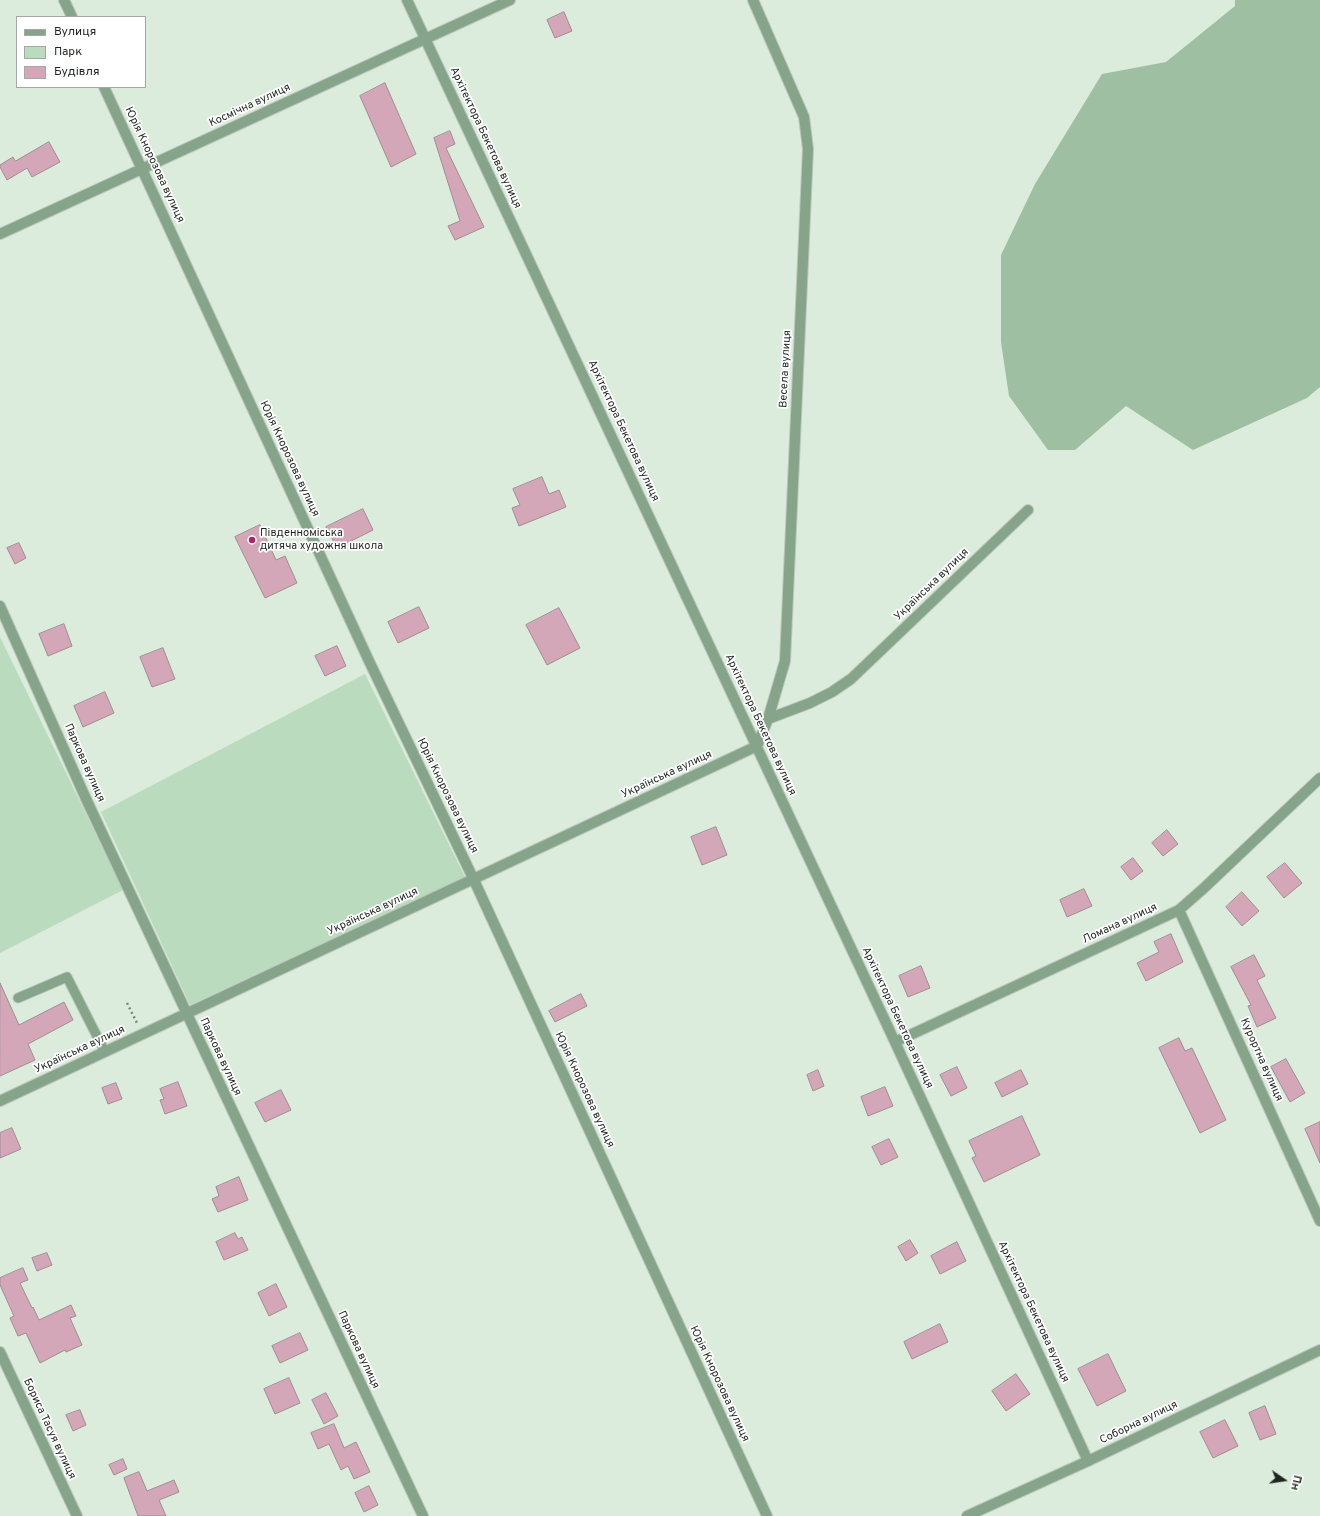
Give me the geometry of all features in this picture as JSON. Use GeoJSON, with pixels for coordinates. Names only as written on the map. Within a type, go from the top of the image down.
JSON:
{"type":"FeatureCollection","features":[{"type":"Feature","properties":{"kind":"street"},"geometry":{"type":"LineString","coordinates":[[64,0],[72,16]]}},
{"type":"Feature","properties":{"kind":"street","name":"Архітектора Бекетова вулиця"},"geometry":{"type":"LineString","coordinates":[[407,0],[895,1042],[1088,1461]]}},
{"type":"Feature","properties":{"kind":"street","name":"Космічна вулиця"},"geometry":{"type":"LineString","coordinates":[[0,234],[510,0]]}},
{"type":"Feature","properties":{"kind":"street","name":"Весела вулиця"},"geometry":{"type":"LineString","coordinates":[[753,0],[804,117],[808,149],[785,661],[768,719],[757,746]]}},
{"type":"Feature","properties":{"kind":"street","name":"Юрія Кнорозова вулиця"},"geometry":{"type":"LineString","coordinates":[[104,88],[365,654],[473,878],[767,1516]]}},
{"type":"Feature","properties":{"kind":"street","name":"Українська вулиця"},"geometry":{"type":"LineString","coordinates":[[768,719],[810,703],[832,692],[851,679],[1028,510]]}},
{"type":"Feature","properties":{"kind":"street","name":"Паркова вулиця"},"geometry":{"type":"LineString","coordinates":[[0,606],[87,801],[423,1516]]}},
{"type":"Feature","properties":{"kind":"street","name":"Українська вулиця"},"geometry":{"type":"LineString","coordinates":[[0,1100],[187,1014],[473,878],[757,746]]}},
{"type":"Feature","properties":{"kind":"street","name":"Ломана вулиця"},"geometry":{"type":"LineString","coordinates":[[895,1042],[1179,910],[1320,778]]}},
{"type":"Feature","properties":{"kind":"street","name":"Курортна вулиця"},"geometry":{"type":"LineString","coordinates":[[1179,910],[1320,1221]]}},
{"type":"Feature","properties":{"kind":"street","name":"Соборна вулиця"},"geometry":{"type":"LineString","coordinates":[[967,1516],[1088,1461],[1320,1350]]}},
{"type":"Feature","properties":{"kind":"street","name":"Бориса Тасуя вулиця"},"geometry":{"type":"LineString","coordinates":[[0,1352],[77,1516]]}},
{"type":"Feature","properties":{"kind":"lane"},"geometry":{"type":"LineString","coordinates":[[18,998],[67,977],[105,1052]]}},
{"type":"Feature","properties":{"kind":"path"},"geometry":{"type":"LineString","coordinates":[[127,1003],[143,1034]]}},
{"type":"Feature","properties":{"kind":"green space"},"geometry":{"type":"Polygon","coordinates":[[[1235,0],[1320,0],[1320,387],[1307,398],[1193,450],[1126,406],[1075,450],[1048,450],[1009,396],[1001,342],[1001,255],[1035,184],[1102,74],[1166,62],[1235,6],[1235,0]]]}},
{"type":"Feature","properties":{"kind":"green space"},"geometry":{"type":"Polygon","coordinates":[[[0,637],[123,890],[0,953],[0,637]]]}},
{"type":"Feature","properties":{"kind":"green space"},"geometry":{"type":"Polygon","coordinates":[[[365,674],[465,877],[190,1005],[101,812],[365,674]]]}},
{"type":"Feature","properties":{"kind":"building"},"geometry":{"type":"Polygon","coordinates":[[[564,12],[572,31],[555,38],[547,20],[564,12]]]}},
{"type":"Feature","properties":{"kind":"building"},"geometry":{"type":"Polygon","coordinates":[[[385,83],[416,154],[391,167],[360,96],[385,83]]]}},
{"type":"Feature","properties":{"kind":"building"},"geometry":{"type":"Polygon","coordinates":[[[450,131],[455,144],[446,148],[484,227],[455,240],[448,226],[460,221],[434,138],[450,131]]]}},
{"type":"Feature","properties":{"kind":"building"},"geometry":{"type":"Polygon","coordinates":[[[49,142],[60,162],[32,177],[27,168],[7,180],[0,165],[13,157],[15,161],[49,142]]]}},
{"type":"Feature","properties":{"kind":"building"},"geometry":{"type":"Polygon","coordinates":[[[542,477],[549,494],[559,490],[566,507],[519,526],[512,508],[520,505],[513,489],[542,477]]]}},
{"type":"Feature","properties":{"kind":"building"},"geometry":{"type":"Polygon","coordinates":[[[363,509],[373,530],[337,548],[326,527],[363,509]]]}},
{"type":"Feature","properties":{"kind":"building"},"geometry":{"type":"Polygon","coordinates":[[[260,525],[276,560],[285,556],[297,583],[265,598],[235,537],[260,525]]]}},
{"type":"Feature","properties":{"kind":"building"},"geometry":{"type":"Polygon","coordinates":[[[19,543],[26,558],[15,564],[7,548],[19,543]]]}},
{"type":"Feature","properties":{"kind":"building"},"geometry":{"type":"Polygon","coordinates":[[[419,607],[429,628],[398,643],[388,622],[419,607]]]}},
{"type":"Feature","properties":{"kind":"building"},"geometry":{"type":"Polygon","coordinates":[[[559,608],[580,648],[547,665],[526,625],[559,608]]]}},
{"type":"Feature","properties":{"kind":"building"},"geometry":{"type":"Polygon","coordinates":[[[64,624],[72,646],[48,656],[39,634],[64,624]]]}},
{"type":"Feature","properties":{"kind":"building"},"geometry":{"type":"Polygon","coordinates":[[[337,646],[346,666],[325,676],[315,656],[337,646]]]}},
{"type":"Feature","properties":{"kind":"building"},"geometry":{"type":"Polygon","coordinates":[[[163,648],[175,679],[152,687],[140,657],[163,648]]]}},
{"type":"Feature","properties":{"kind":"building"},"geometry":{"type":"Polygon","coordinates":[[[105,692],[114,713],[83,727],[74,706],[105,692]]]}},
{"type":"Feature","properties":{"kind":"building"},"geometry":{"type":"Polygon","coordinates":[[[716,827],[727,855],[702,865],[691,837],[716,827]]]}},
{"type":"Feature","properties":{"kind":"building"},"geometry":{"type":"Polygon","coordinates":[[[1167,830],[1178,844],[1163,856],[1152,843],[1167,830]]]}},
{"type":"Feature","properties":{"kind":"building"},"geometry":{"type":"Polygon","coordinates":[[[1133,858],[1143,871],[1131,880],[1121,867],[1133,858]]]}},
{"type":"Feature","properties":{"kind":"building"},"geometry":{"type":"Polygon","coordinates":[[[1285,863],[1302,883],[1284,898],[1267,877],[1285,863]]]}},
{"type":"Feature","properties":{"kind":"building"},"geometry":{"type":"Polygon","coordinates":[[[1084,889],[1092,906],[1067,917],[1060,900],[1084,889]]]}},
{"type":"Feature","properties":{"kind":"building"},"geometry":{"type":"Polygon","coordinates":[[[1242,892],[1259,911],[1242,926],[1226,907],[1242,892]]]}},
{"type":"Feature","properties":{"kind":"building"},"geometry":{"type":"Polygon","coordinates":[[[1171,934],[1183,962],[1146,981],[1137,963],[1159,952],[1154,942],[1171,934]]]}},
{"type":"Feature","properties":{"kind":"building"},"geometry":{"type":"Polygon","coordinates":[[[1254,955],[1265,976],[1257,980],[1276,1018],[1257,1027],[1248,1006],[1251,1005],[1231,967],[1254,955]]]}},
{"type":"Feature","properties":{"kind":"building"},"geometry":{"type":"Polygon","coordinates":[[[921,966],[930,988],[908,997],[899,976],[921,966]]]}},
{"type":"Feature","properties":{"kind":"building"},"geometry":{"type":"Polygon","coordinates":[[[0,983],[19,1025],[64,1002],[73,1020],[28,1044],[35,1060],[0,1076],[0,983]]]}},
{"type":"Feature","properties":{"kind":"building"},"geometry":{"type":"Polygon","coordinates":[[[581,994],[587,1006],[555,1022],[549,1011],[581,994]]]}},
{"type":"Feature","properties":{"kind":"building"},"geometry":{"type":"Polygon","coordinates":[[[1179,1038],[1185,1051],[1192,1048],[1226,1120],[1200,1133],[1159,1048],[1179,1038]]]}},
{"type":"Feature","properties":{"kind":"building"},"geometry":{"type":"Polygon","coordinates":[[[1286,1059],[1305,1093],[1290,1102],[1271,1067],[1286,1059]]]}},
{"type":"Feature","properties":{"kind":"building"},"geometry":{"type":"Polygon","coordinates":[[[957,1067],[967,1088],[951,1096],[940,1075],[957,1067]]]}},
{"type":"Feature","properties":{"kind":"building"},"geometry":{"type":"Polygon","coordinates":[[[818,1070],[824,1086],[813,1091],[807,1075],[818,1070]]]}},
{"type":"Feature","properties":{"kind":"building"},"geometry":{"type":"Polygon","coordinates":[[[1021,1070],[1028,1084],[1002,1097],[995,1083],[1021,1070]]]}},
{"type":"Feature","properties":{"kind":"building"},"geometry":{"type":"Polygon","coordinates":[[[178,1082],[187,1106],[165,1114],[160,1100],[164,1099],[160,1089],[178,1082]]]}},
{"type":"Feature","properties":{"kind":"building"},"geometry":{"type":"Polygon","coordinates":[[[116,1083],[122,1099],[108,1104],[102,1088],[116,1083]]]}},
{"type":"Feature","properties":{"kind":"building"},"geometry":{"type":"Polygon","coordinates":[[[885,1087],[893,1106],[868,1116],[861,1097],[885,1087]]]}},
{"type":"Feature","properties":{"kind":"building"},"geometry":{"type":"Polygon","coordinates":[[[281,1090],[291,1110],[265,1122],[255,1103],[281,1090]]]}},
{"type":"Feature","properties":{"kind":"building"},"geometry":{"type":"Polygon","coordinates":[[[1022,1116],[1040,1155],[984,1182],[972,1158],[976,1156],[969,1141],[1022,1116]]]}},
{"type":"Feature","properties":{"kind":"building"},"geometry":{"type":"Polygon","coordinates":[[[1320,1122],[1320,1163],[1305,1129],[1320,1122]]]}},
{"type":"Feature","properties":{"kind":"building"},"geometry":{"type":"Polygon","coordinates":[[[12,1128],[21,1149],[0,1158],[0,1133],[12,1128]]]}},
{"type":"Feature","properties":{"kind":"building"},"geometry":{"type":"Polygon","coordinates":[[[889,1139],[898,1157],[881,1165],[872,1147],[889,1139]]]}},
{"type":"Feature","properties":{"kind":"building"},"geometry":{"type":"Polygon","coordinates":[[[239,1177],[248,1200],[218,1212],[212,1199],[219,1196],[216,1187],[239,1177]]]}},
{"type":"Feature","properties":{"kind":"building"},"geometry":{"type":"Polygon","coordinates":[[[235,1233],[238,1239],[242,1237],[248,1250],[224,1260],[216,1242],[235,1233]]]}},
{"type":"Feature","properties":{"kind":"building"},"geometry":{"type":"Polygon","coordinates":[[[910,1240],[918,1253],[906,1261],[898,1247],[910,1240]]]}},
{"type":"Feature","properties":{"kind":"building"},"geometry":{"type":"Polygon","coordinates":[[[957,1242],[966,1261],[940,1274],[931,1256],[957,1242]]]}},
{"type":"Feature","properties":{"kind":"building"},"geometry":{"type":"Polygon","coordinates":[[[47,1253],[52,1265],[37,1271],[32,1258],[47,1253]]]}},
{"type":"Feature","properties":{"kind":"building"},"geometry":{"type":"Polygon","coordinates":[[[23,1268],[28,1280],[20,1283],[39,1320],[71,1305],[76,1316],[70,1318],[82,1345],[66,1352],[65,1350],[40,1363],[26,1333],[18,1336],[10,1318],[14,1316],[0,1285],[0,1278],[23,1268]]]}},
{"type":"Feature","properties":{"kind":"building"},"geometry":{"type":"Polygon","coordinates":[[[276,1284],[287,1307],[269,1316],[258,1293],[276,1284]]]}},
{"type":"Feature","properties":{"kind":"building"},"geometry":{"type":"Polygon","coordinates":[[[940,1324],[948,1342],[912,1359],[904,1342],[940,1324]]]}},
{"type":"Feature","properties":{"kind":"building"},"geometry":{"type":"Polygon","coordinates":[[[300,1333],[308,1350],[280,1363],[272,1346],[300,1333]]]}},
{"type":"Feature","properties":{"kind":"building"},"geometry":{"type":"Polygon","coordinates":[[[1108,1354],[1126,1391],[1097,1406],[1078,1369],[1108,1354]]]}},
{"type":"Feature","properties":{"kind":"building"},"geometry":{"type":"Polygon","coordinates":[[[1016,1374],[1030,1394],[1006,1411],[992,1391],[1016,1374]]]}},
{"type":"Feature","properties":{"kind":"building"},"geometry":{"type":"Polygon","coordinates":[[[289,1378],[300,1403],[275,1414],[264,1389],[289,1378]]]}},
{"type":"Feature","properties":{"kind":"building"},"geometry":{"type":"Polygon","coordinates":[[[326,1393],[338,1416],[324,1424],[312,1400],[326,1393]]]}},
{"type":"Feature","properties":{"kind":"building"},"geometry":{"type":"Polygon","coordinates":[[[1265,1406],[1276,1434],[1260,1440],[1249,1413],[1265,1406]]]}},
{"type":"Feature","properties":{"kind":"building"},"geometry":{"type":"Polygon","coordinates":[[[80,1410],[86,1425],[73,1431],[66,1415],[80,1410]]]}},
{"type":"Feature","properties":{"kind":"building"},"geometry":{"type":"Polygon","coordinates":[[[1225,1420],[1238,1446],[1213,1458],[1200,1432],[1225,1420]]]}},
{"type":"Feature","properties":{"kind":"building"},"geometry":{"type":"Polygon","coordinates":[[[334,1424],[344,1448],[356,1442],[370,1472],[354,1479],[348,1466],[341,1470],[329,1444],[318,1449],[311,1433],[334,1424]]]}},
{"type":"Feature","properties":{"kind":"building"},"geometry":{"type":"Polygon","coordinates":[[[123,1459],[127,1469],[114,1475],[109,1465],[123,1459]]]}},
{"type":"Feature","properties":{"kind":"building"},"geometry":{"type":"Polygon","coordinates":[[[139,1472],[147,1491],[174,1480],[179,1492],[159,1500],[166,1516],[138,1516],[124,1478],[139,1472]]]}},
{"type":"Feature","properties":{"kind":"building"},"geometry":{"type":"Polygon","coordinates":[[[369,1486],[378,1505],[364,1512],[355,1493],[369,1486]]]}},
{"type":"Feature","properties":{"kind":"place","name":"Південноміська дитяча художня школа"},"geometry":{"type":"Point","coordinates":[252,540]}}]}
